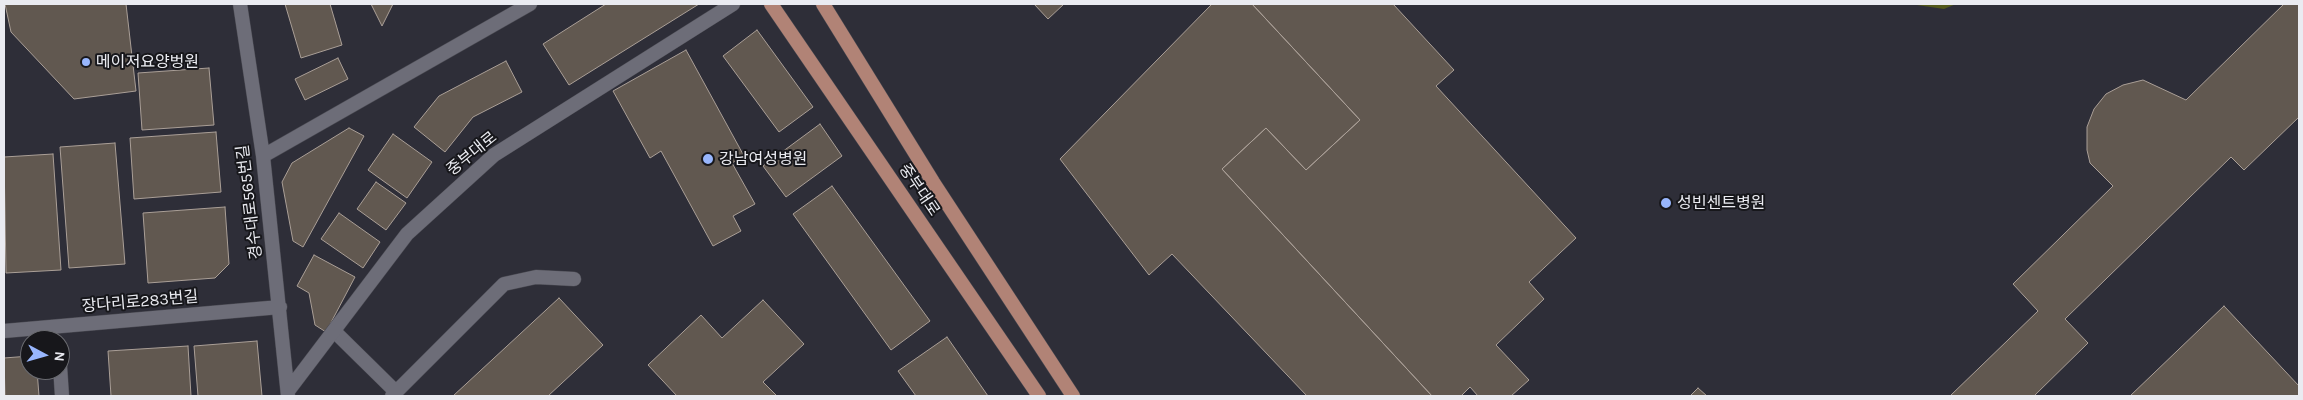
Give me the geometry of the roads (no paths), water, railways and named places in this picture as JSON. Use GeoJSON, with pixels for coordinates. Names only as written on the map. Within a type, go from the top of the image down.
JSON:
{"type":"FeatureCollection","features":[{"type":"Feature","properties":{"kind":"main road","name":"중부대로"},"geometry":{"type":"LineString","coordinates":[[770,4],[1040,396]]}},
{"type":"Feature","properties":{"kind":"main road","name":"중부대로"},"geometry":{"type":"LineString","coordinates":[[823,4],[933,182],[1073,396]]}},
{"type":"Feature","properties":{"kind":"street","name":"경수대로565번길"},"geometry":{"type":"LineString","coordinates":[[240,4],[263,156],[288,394]]}},
{"type":"Feature","properties":{"kind":"street"},"geometry":{"type":"LineString","coordinates":[[263,156],[530,4]]}},
{"type":"Feature","properties":{"kind":"street","name":"중부대로"},"geometry":{"type":"LineString","coordinates":[[288,394],[407,234],[494,155],[733,4]]}},
{"type":"Feature","properties":{"kind":"street"},"geometry":{"type":"LineString","coordinates":[[334,331],[394,394],[504,284],[536,277],[574,279]]}},
{"type":"Feature","properties":{"kind":"street","name":"장다리로283번길"},"geometry":{"type":"LineString","coordinates":[[70,333],[280,307]]}},
{"type":"Feature","properties":{"kind":"street","name":"장다리로283번길"},"geometry":{"type":"LineString","coordinates":[[4,331],[20,332]]}},
{"type":"Feature","properties":{"kind":"street"},"geometry":{"type":"LineString","coordinates":[[61,380],[62,396]]}},
{"type":"Feature","properties":{"kind":"place","name":"메이저요양벙원"},"geometry":{"type":"Point","coordinates":[86,62]}},
{"type":"Feature","properties":{"kind":"place","name":"강남여성병원"},"geometry":{"type":"Point","coordinates":[708,159]}},
{"type":"Feature","properties":{"kind":"place","name":"성빈센트병원"},"geometry":{"type":"Point","coordinates":[1666,203]}}]}
